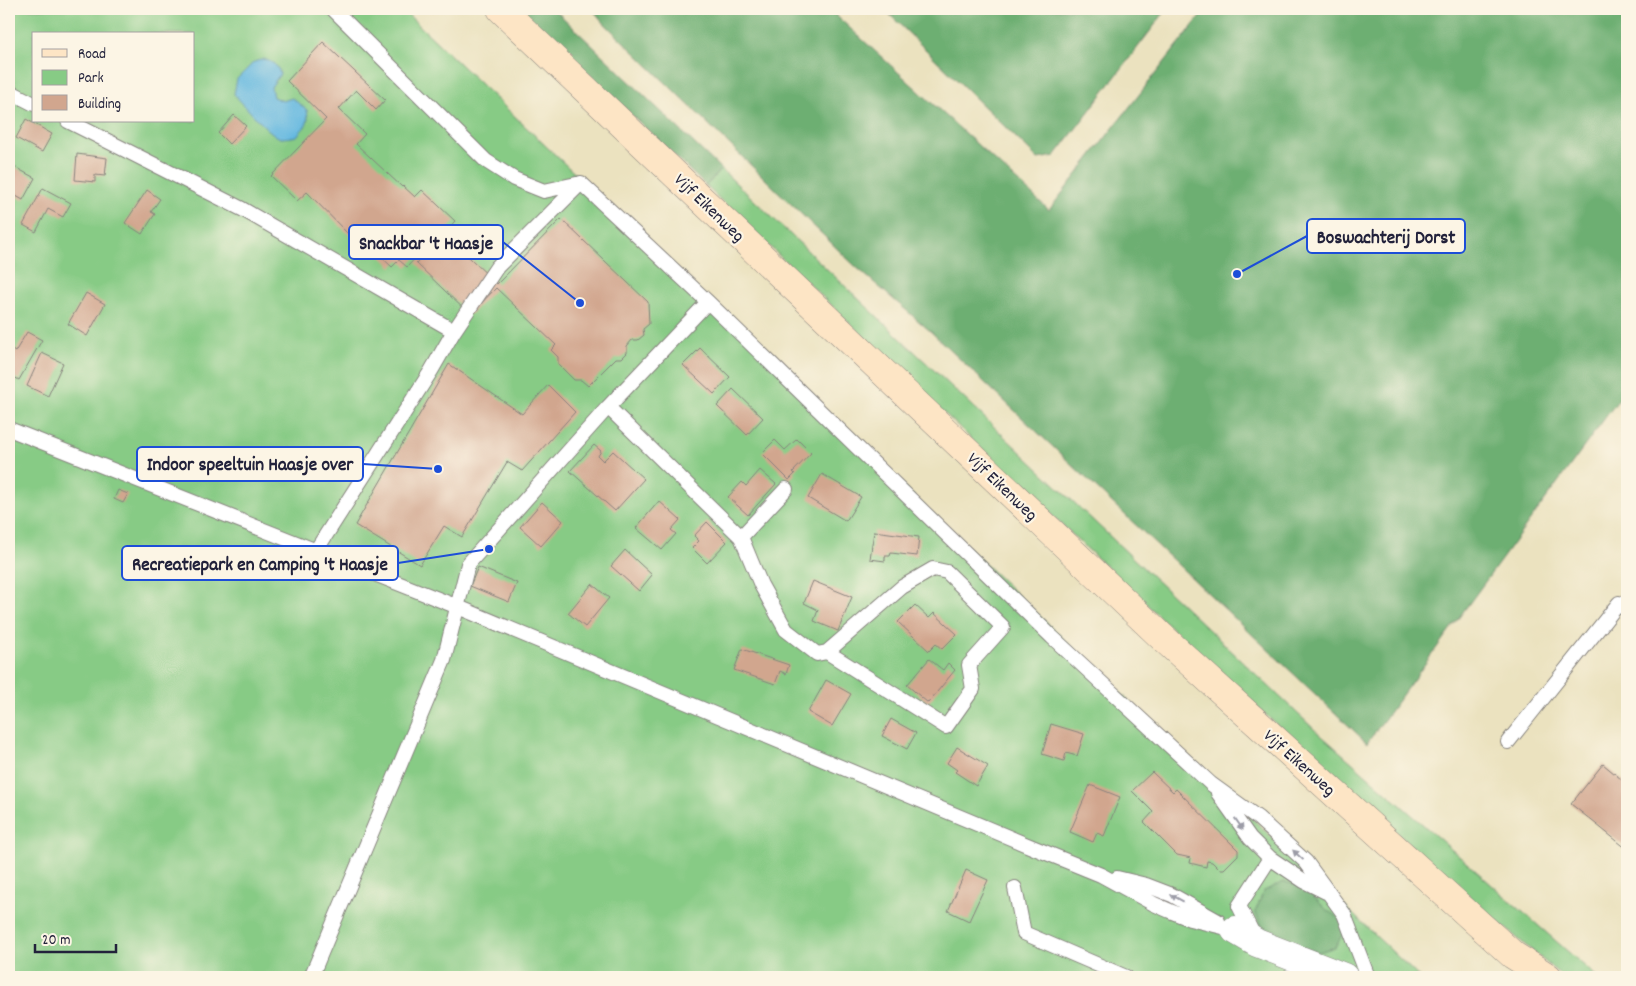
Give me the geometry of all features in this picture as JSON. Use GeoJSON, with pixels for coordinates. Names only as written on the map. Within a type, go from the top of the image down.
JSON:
{"type":"FeatureCollection","features":[{"type":"Feature","properties":{"kind":"main road","name":"Vijf Eikenweg"},"geometry":{"type":"LineString","coordinates":[[501,9],[1154,630],[1513,955],[1548,977]]}},
{"type":"Feature","properties":{"kind":"main road","name":"Vijf Eikenweg"},"geometry":{"type":"LineString","coordinates":[[1513,955],[1528,977]]}},
{"type":"Feature","properties":{"kind":"street"},"geometry":{"type":"LineString","coordinates":[[1246,937],[1344,977]]}},
{"type":"Feature","properties":{"kind":"lane"},"geometry":{"type":"LineString","coordinates":[[333,9],[486,161],[514,179],[544,190],[582,183]]}},
{"type":"Feature","properties":{"kind":"lane"},"geometry":{"type":"LineString","coordinates":[[9,91],[32,103]]}},
{"type":"Feature","properties":{"kind":"lane"},"geometry":{"type":"LineString","coordinates":[[70,122],[242,209],[454,331]]}},
{"type":"Feature","properties":{"kind":"lane"},"geometry":{"type":"LineString","coordinates":[[582,183],[708,302],[1052,637],[1211,784],[1265,824],[1306,862],[1344,914],[1368,977]]}},
{"type":"Feature","properties":{"kind":"lane"},"geometry":{"type":"LineString","coordinates":[[315,552],[431,372],[454,331],[497,267],[582,183]]}},
{"type":"Feature","properties":{"kind":"lane"},"geometry":{"type":"LineString","coordinates":[[310,977],[444,660],[468,564],[608,407],[708,302]]}},
{"type":"Feature","properties":{"kind":"lane"},"geometry":{"type":"LineString","coordinates":[[608,407],[741,537],[761,585],[786,630],[817,654],[827,652],[902,587],[933,569],[947,572],[1003,627],[969,665],[973,689],[946,727],[827,652]]}},
{"type":"Feature","properties":{"kind":"lane"},"geometry":{"type":"LineString","coordinates":[[9,429],[315,552],[458,607],[1101,875],[1146,885],[1172,895],[1246,937]]}},
{"type":"Feature","properties":{"kind":"lane"},"geometry":{"type":"LineString","coordinates":[[741,537],[786,489]]}},
{"type":"Feature","properties":{"kind":"lane"},"geometry":{"type":"LineString","coordinates":[[1508,742],[1619,603],[1627,610]]}},
{"type":"Feature","properties":{"kind":"lane"},"geometry":{"type":"LineString","coordinates":[[1211,784],[1245,832],[1270,858],[1304,881],[1329,893]]}},
{"type":"Feature","properties":{"kind":"lane"},"geometry":{"type":"LineString","coordinates":[[1246,937],[1239,906],[1270,858]]}},
{"type":"Feature","properties":{"kind":"lane"},"geometry":{"type":"LineString","coordinates":[[1015,888],[1024,933],[1126,977]]}},
{"type":"Feature","properties":{"kind":"green space"},"geometry":{"type":"Polygon","coordinates":[[[9,9],[402,9],[1419,977],[9,977],[9,9]]]}},
{"type":"Feature","properties":{"kind":"green space"},"geometry":{"type":"Polygon","coordinates":[[[521,9],[554,9],[721,169],[706,186],[521,9]]]}},
{"type":"Feature","properties":{"kind":"green space"},"geometry":{"type":"Polygon","coordinates":[[[592,9],[829,9],[1049,210],[1206,9],[1627,9],[1627,388],[1367,743],[929,330],[855,266],[604,23],[592,9]]]}},
{"type":"Feature","properties":{"kind":"green space"},"geometry":{"type":"Polygon","coordinates":[[[884,9],[1167,9],[1055,156],[1038,159],[884,9]]]}},
{"type":"Feature","properties":{"kind":"green space"},"geometry":{"type":"Polygon","coordinates":[[[721,169],[1315,730],[1597,977],[1563,977],[1452,882],[1236,687],[1023,488],[706,186],[721,169]]]}},
{"type":"Feature","properties":{"kind":"green space"},"geometry":{"type":"Polygon","coordinates":[[[1284,882],[1302,886],[1327,910],[1348,925],[1335,947],[1319,952],[1297,947],[1264,930],[1255,912],[1264,891],[1284,882]]]}},
{"type":"Feature","properties":{"kind":"water"},"geometry":{"type":"Polygon","coordinates":[[[264,59],[274,64],[280,74],[271,87],[273,97],[283,101],[292,98],[307,110],[307,122],[297,136],[281,138],[271,132],[234,94],[237,79],[254,62],[264,59]]]}},
{"type":"Feature","properties":{"kind":"building"},"geometry":{"type":"Polygon","coordinates":[[[323,42],[385,100],[376,110],[356,90],[339,109],[365,134],[356,144],[402,187],[415,197],[422,190],[455,221],[444,233],[497,284],[561,219],[648,302],[649,324],[643,329],[644,335],[638,340],[632,340],[627,346],[627,353],[622,358],[616,358],[588,386],[581,380],[574,380],[558,364],[558,357],[551,350],[556,345],[496,288],[470,315],[416,263],[426,252],[423,250],[407,267],[399,260],[392,267],[356,233],[351,237],[307,192],[297,201],[271,176],[326,119],[287,81],[323,42]]]}},
{"type":"Feature","properties":{"kind":"building"},"geometry":{"type":"Polygon","coordinates":[[[234,115],[246,126],[229,144],[218,133],[234,115]]]}},
{"type":"Feature","properties":{"kind":"building"},"geometry":{"type":"Polygon","coordinates":[[[26,119],[52,134],[42,152],[16,138],[26,119]]]}},
{"type":"Feature","properties":{"kind":"building"},"geometry":{"type":"Polygon","coordinates":[[[77,154],[107,158],[105,176],[95,175],[95,182],[75,180],[77,154]]]}},
{"type":"Feature","properties":{"kind":"building"},"geometry":{"type":"Polygon","coordinates":[[[9,164],[35,178],[23,200],[9,192],[9,164]]]}},
{"type":"Feature","properties":{"kind":"building"},"geometry":{"type":"Polygon","coordinates":[[[43,188],[71,203],[63,217],[48,209],[36,232],[23,225],[43,188]]]}},
{"type":"Feature","properties":{"kind":"building"},"geometry":{"type":"Polygon","coordinates":[[[147,190],[160,199],[151,212],[155,214],[142,234],[125,223],[147,190]]]}},
{"type":"Feature","properties":{"kind":"building"},"geometry":{"type":"Polygon","coordinates":[[[86,293],[105,304],[87,336],[68,324],[86,293]]]}},
{"type":"Feature","properties":{"kind":"building"},"geometry":{"type":"Polygon","coordinates":[[[27,332],[42,340],[19,380],[9,374],[9,348],[15,352],[27,332]]]}},
{"type":"Feature","properties":{"kind":"building"},"geometry":{"type":"Polygon","coordinates":[[[700,348],[730,377],[714,394],[683,365],[700,348]]]}},
{"type":"Feature","properties":{"kind":"building"},"geometry":{"type":"Polygon","coordinates":[[[42,353],[63,363],[48,396],[27,386],[42,353]]]}},
{"type":"Feature","properties":{"kind":"building"},"geometry":{"type":"Polygon","coordinates":[[[449,364],[522,414],[548,385],[575,412],[522,471],[507,462],[462,537],[444,526],[420,565],[355,525],[449,364]]]}},
{"type":"Feature","properties":{"kind":"building"},"geometry":{"type":"Polygon","coordinates":[[[733,389],[763,418],[747,435],[717,406],[733,389]]]}},
{"type":"Feature","properties":{"kind":"building"},"geometry":{"type":"Polygon","coordinates":[[[797,439],[811,453],[793,472],[795,474],[789,480],[762,453],[775,440],[785,450],[797,439]]]}},
{"type":"Feature","properties":{"kind":"building"},"geometry":{"type":"Polygon","coordinates":[[[594,445],[601,451],[598,456],[603,461],[613,451],[644,479],[615,511],[570,471],[594,445]]]}},
{"type":"Feature","properties":{"kind":"building"},"geometry":{"type":"Polygon","coordinates":[[[760,470],[776,484],[748,515],[728,497],[742,482],[746,486],[760,470]]]}},
{"type":"Feature","properties":{"kind":"building"},"geometry":{"type":"Polygon","coordinates":[[[822,474],[861,497],[846,521],[808,498],[822,474]]]}},
{"type":"Feature","properties":{"kind":"building"},"geometry":{"type":"Polygon","coordinates":[[[118,490],[128,494],[123,503],[114,499],[118,490]]]}},
{"type":"Feature","properties":{"kind":"building"},"geometry":{"type":"Polygon","coordinates":[[[659,501],[680,520],[671,530],[676,534],[662,550],[636,528],[659,501]]]}},
{"type":"Feature","properties":{"kind":"building"},"geometry":{"type":"Polygon","coordinates":[[[542,502],[563,521],[541,546],[520,527],[542,502]]]}},
{"type":"Feature","properties":{"kind":"building"},"geometry":{"type":"Polygon","coordinates":[[[707,522],[727,542],[707,563],[692,548],[699,541],[694,536],[707,522]]]}},
{"type":"Feature","properties":{"kind":"building"},"geometry":{"type":"Polygon","coordinates":[[[874,531],[919,537],[917,556],[891,553],[890,556],[885,556],[885,561],[870,559],[874,531]]]}},
{"type":"Feature","properties":{"kind":"building"},"geometry":{"type":"Polygon","coordinates":[[[625,550],[652,575],[639,591],[611,566],[625,550]]]}},
{"type":"Feature","properties":{"kind":"building"},"geometry":{"type":"Polygon","coordinates":[[[478,567],[517,583],[509,602],[470,586],[478,567]]]}},
{"type":"Feature","properties":{"kind":"building"},"geometry":{"type":"Polygon","coordinates":[[[813,581],[852,597],[838,631],[814,621],[818,610],[804,603],[813,581]]]}},
{"type":"Feature","properties":{"kind":"building"},"geometry":{"type":"Polygon","coordinates":[[[592,584],[609,598],[585,627],[568,613],[592,584]]]}},
{"type":"Feature","properties":{"kind":"building"},"geometry":{"type":"Polygon","coordinates":[[[915,605],[929,618],[934,613],[957,634],[942,649],[936,644],[929,651],[898,622],[915,605]]]}},
{"type":"Feature","properties":{"kind":"building"},"geometry":{"type":"Polygon","coordinates":[[[742,649],[789,665],[786,674],[780,671],[775,684],[734,670],[742,649]]]}},
{"type":"Feature","properties":{"kind":"building"},"geometry":{"type":"Polygon","coordinates":[[[929,659],[943,670],[948,663],[955,670],[928,703],[907,685],[929,659]]]}},
{"type":"Feature","properties":{"kind":"building"},"geometry":{"type":"Polygon","coordinates":[[[826,680],[851,694],[832,726],[808,712],[826,680]]]}},
{"type":"Feature","properties":{"kind":"building"},"geometry":{"type":"Polygon","coordinates":[[[891,719],[916,733],[907,749],[882,736],[891,719]]]}},
{"type":"Feature","properties":{"kind":"building"},"geometry":{"type":"Polygon","coordinates":[[[1051,724],[1084,734],[1077,756],[1066,753],[1064,761],[1042,754],[1051,724]]]}},
{"type":"Feature","properties":{"kind":"building"},"geometry":{"type":"Polygon","coordinates":[[[957,747],[988,766],[976,786],[955,772],[957,770],[947,763],[957,747]]]}},
{"type":"Feature","properties":{"kind":"building"},"geometry":{"type":"Polygon","coordinates":[[[1603,764],[1627,784],[1627,849],[1571,804],[1603,764]]]}},
{"type":"Feature","properties":{"kind":"building"},"geometry":{"type":"Polygon","coordinates":[[[1152,772],[1173,792],[1176,789],[1238,850],[1238,855],[1224,869],[1219,869],[1212,862],[1207,861],[1206,867],[1190,863],[1191,858],[1177,855],[1144,822],[1153,812],[1132,791],[1152,772]]]}},
{"type":"Feature","properties":{"kind":"building"},"geometry":{"type":"Polygon","coordinates":[[[1090,785],[1120,797],[1104,836],[1097,833],[1093,842],[1070,832],[1090,785]]]}},
{"type":"Feature","properties":{"kind":"building"},"geometry":{"type":"Polygon","coordinates":[[[966,870],[988,880],[969,921],[948,911],[966,870]]]}},
{"type":"Feature","properties":{"kind":"place","name":"Boswachterij Dorst"},"geometry":{"type":"Point","coordinates":[1237,274]}},
{"type":"Feature","properties":{"kind":"place","name":"Snackbar 't Haasje"},"geometry":{"type":"Point","coordinates":[580,303]}},
{"type":"Feature","properties":{"kind":"place","name":"Indoor speeltuin Haasje over"},"geometry":{"type":"Point","coordinates":[438,469]}},
{"type":"Feature","properties":{"kind":"place","name":"Recreatiepark en Camping 't Haasje"},"geometry":{"type":"Point","coordinates":[489,549]}}]}
